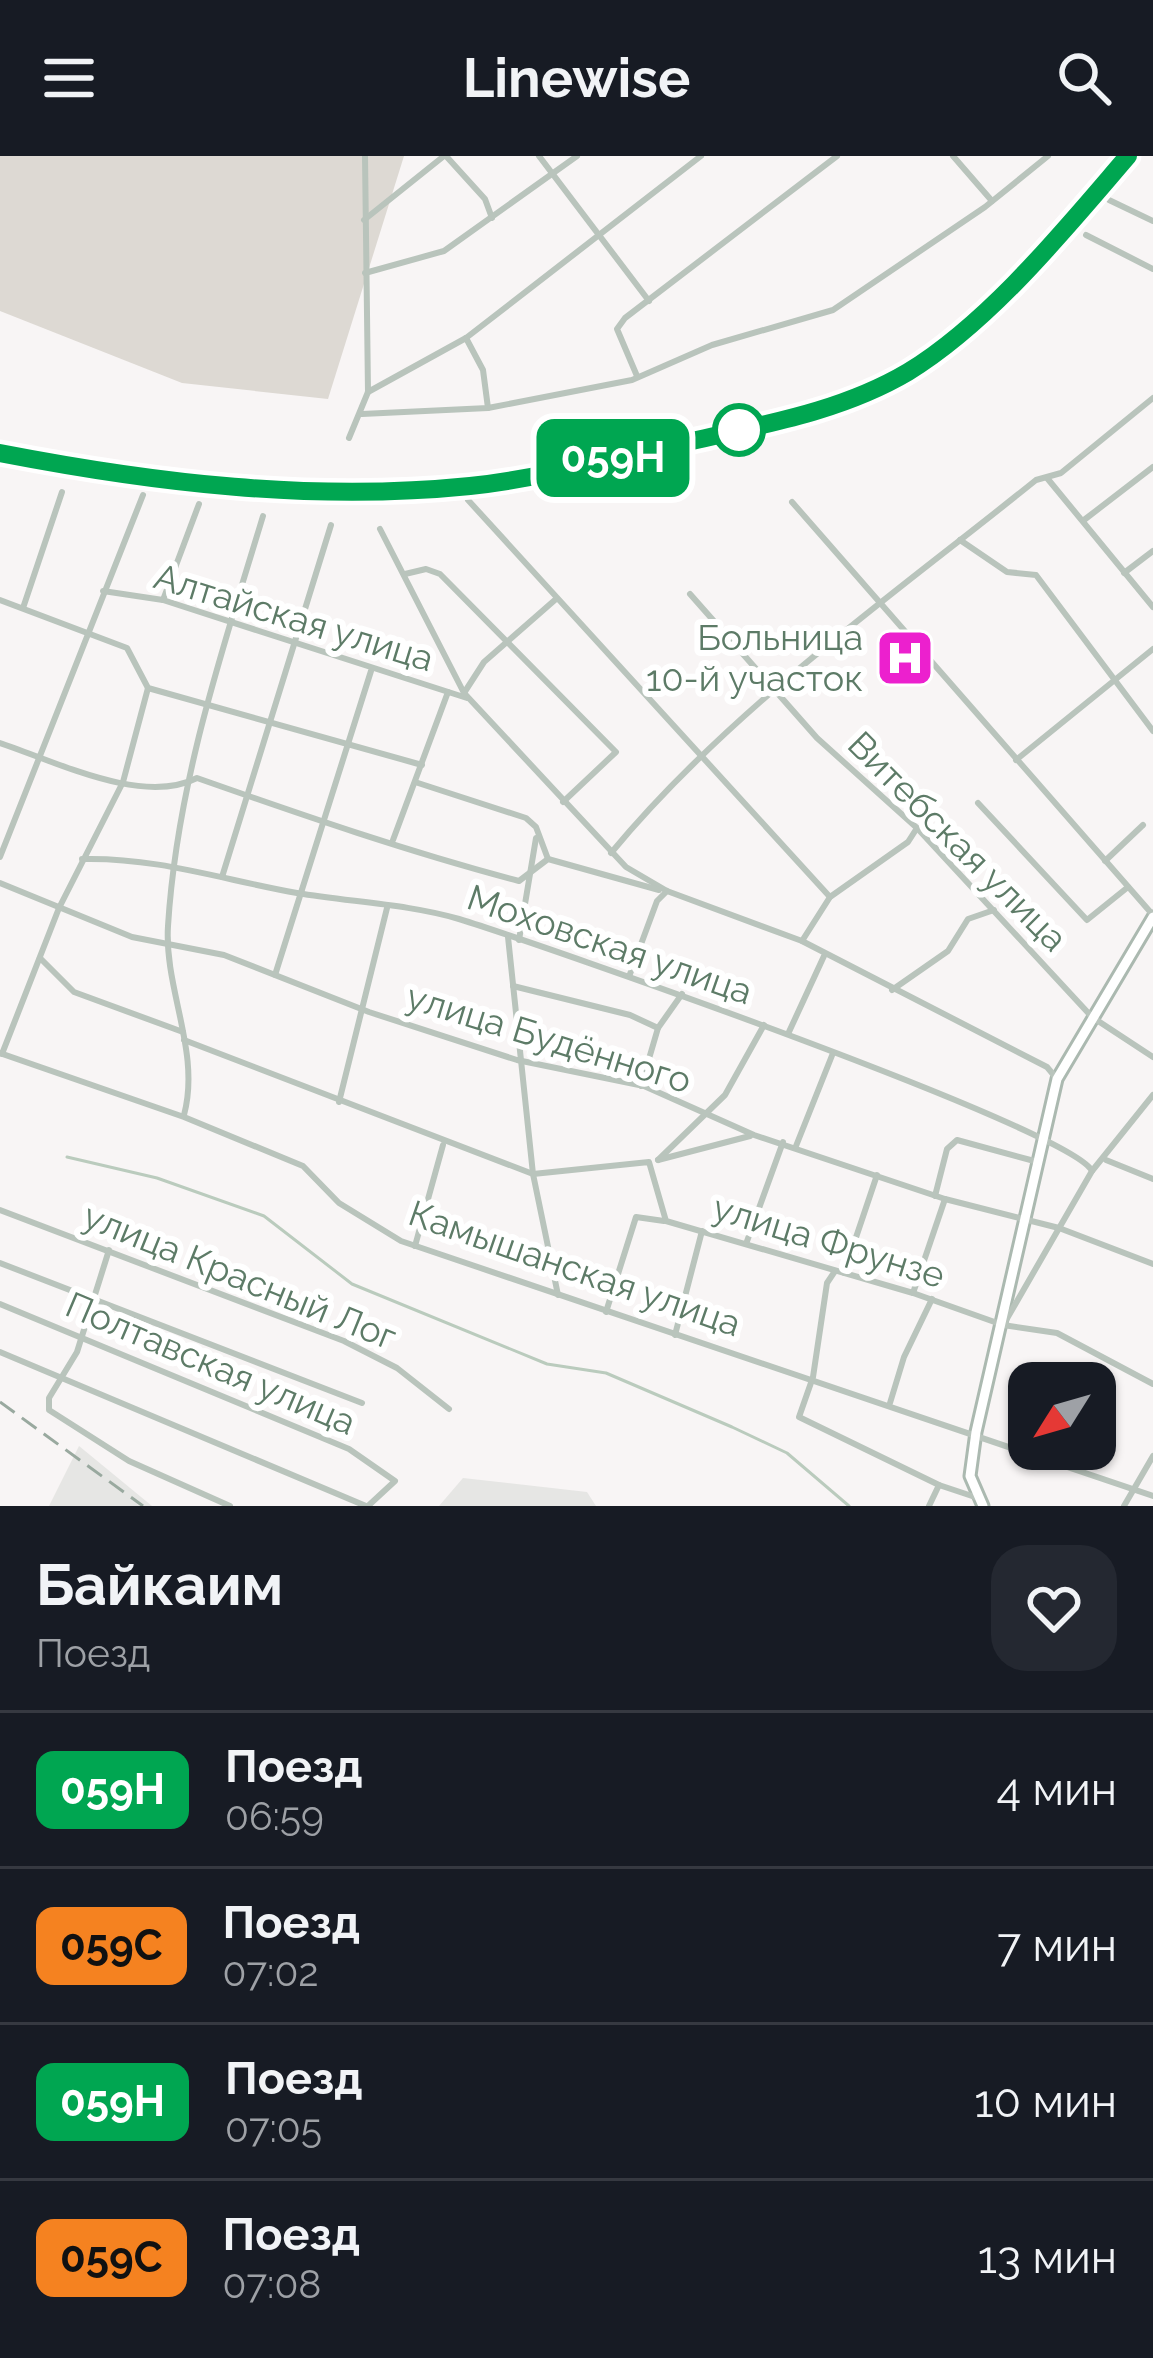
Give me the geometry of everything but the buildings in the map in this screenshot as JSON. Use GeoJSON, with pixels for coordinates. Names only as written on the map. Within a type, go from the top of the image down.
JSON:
{"type":"FeatureCollection","features":[{"type":"Feature","properties":{"kind":"street"},"geometry":{"type":"LineString","coordinates":[[350,438],[368,392],[365,156]]}},
{"type":"Feature","properties":{"kind":"street"},"geometry":{"type":"LineString","coordinates":[[364,220],[445,156],[485,199],[492,218]]}},
{"type":"Feature","properties":{"kind":"street"},"geometry":{"type":"LineString","coordinates":[[539,156],[650,302]]}},
{"type":"Feature","properties":{"kind":"street"},"geometry":{"type":"LineString","coordinates":[[365,272],[444,250],[577,156]]}},
{"type":"Feature","properties":{"kind":"street"},"geometry":{"type":"LineString","coordinates":[[368,392],[466,338],[701,156]]}},
{"type":"Feature","properties":{"kind":"street"},"geometry":{"type":"LineString","coordinates":[[637,376],[617,329],[837,156]]}},
{"type":"Feature","properties":{"kind":"street"},"geometry":{"type":"LineString","coordinates":[[953,156],[992,201]]}},
{"type":"Feature","properties":{"kind":"street"},"geometry":{"type":"LineString","coordinates":[[362,414],[488,408],[637,376],[712,345],[833,310],[992,201],[1048,156]]}},
{"type":"Feature","properties":{"kind":"street"},"geometry":{"type":"LineString","coordinates":[[1109,200],[1153,221]]}},
{"type":"Feature","properties":{"kind":"street"},"geometry":{"type":"LineString","coordinates":[[1086,236],[1153,269]]}},
{"type":"Feature","properties":{"kind":"street"},"geometry":{"type":"LineString","coordinates":[[466,338],[483,370],[488,408]]}},
{"type":"Feature","properties":{"kind":"street"},"geometry":{"type":"LineString","coordinates":[[611,853],[698,758],[774,689],[960,540],[1061,473],[1153,398]]}},
{"type":"Feature","properties":{"kind":"street"},"geometry":{"type":"LineString","coordinates":[[1084,520],[1153,467]]}},
{"type":"Feature","properties":{"kind":"street"},"geometry":{"type":"LineString","coordinates":[[1047,478],[1153,607]]}},
{"type":"Feature","properties":{"kind":"street"},"geometry":{"type":"LineString","coordinates":[[23,608],[62,492]]}},
{"type":"Feature","properties":{"kind":"street"},"geometry":{"type":"LineString","coordinates":[[0,857],[42,757],[84,634],[143,495]]}},
{"type":"Feature","properties":{"kind":"street"},"geometry":{"type":"LineString","coordinates":[[468,500],[698,758],[830,897]]}},
{"type":"Feature","properties":{"kind":"street"},"geometry":{"type":"LineString","coordinates":[[792,502],[1153,916],[1057,1078],[976,1432],[970,1476],[980,1502]]}},
{"type":"Feature","properties":{"kind":"street"},"geometry":{"type":"LineString","coordinates":[[163,601],[199,504]]}},
{"type":"Feature","properties":{"kind":"street"},"geometry":{"type":"LineString","coordinates":[[184,1117],[190,1082],[167,941],[172,865],[205,702],[263,516]]}},
{"type":"Feature","properties":{"kind":"street"},"geometry":{"type":"LineString","coordinates":[[222,877],[251,797],[269,723],[331,525]]}},
{"type":"Feature","properties":{"kind":"street"},"geometry":{"type":"LineString","coordinates":[[380,529],[466,696],[611,853],[667,891]]}},
{"type":"Feature","properties":{"kind":"street"},"geometry":{"type":"LineString","coordinates":[[960,540],[1007,572],[1036,575],[1153,731]]}},
{"type":"Feature","properties":{"kind":"street"},"geometry":{"type":"LineString","coordinates":[[1124,573],[1153,551]]}},
{"type":"Feature","properties":{"kind":"street"},"geometry":{"type":"LineString","coordinates":[[405,574],[426,569],[440,574],[616,752],[563,802]]}},
{"type":"Feature","properties":{"kind":"street","name":"Алтайская улица"},"geometry":{"type":"LineString","coordinates":[[103,591],[163,601],[371,671],[466,696]]}},
{"type":"Feature","properties":{"kind":"street","name":"Витебская улица"},"geometry":{"type":"LineString","coordinates":[[690,594],[817,738],[917,828],[1092,1017],[1153,1057]]}},
{"type":"Feature","properties":{"kind":"street"},"geometry":{"type":"LineString","coordinates":[[466,696],[508,639],[556,599]]}},
{"type":"Feature","properties":{"kind":"street"},"geometry":{"type":"LineString","coordinates":[[0,600],[127,648],[148,688],[123,782],[59,908],[1,1053]]}},
{"type":"Feature","properties":{"kind":"street"},"geometry":{"type":"LineString","coordinates":[[1016,760],[1153,650]]}},
{"type":"Feature","properties":{"kind":"street"},"geometry":{"type":"LineString","coordinates":[[275,975],[371,671]]}},
{"type":"Feature","properties":{"kind":"street"},"geometry":{"type":"LineString","coordinates":[[148,688],[422,765]]}},
{"type":"Feature","properties":{"kind":"street"},"geometry":{"type":"LineString","coordinates":[[393,841],[448,692]]}},
{"type":"Feature","properties":{"kind":"street"},"geometry":{"type":"LineString","coordinates":[[0,743],[123,782],[185,784],[197,778],[393,841],[417,855],[519,881],[548,860]]}},
{"type":"Feature","properties":{"kind":"street"},"geometry":{"type":"LineString","coordinates":[[416,782],[526,818],[548,860],[630,886],[667,891],[802,941],[1047,1066],[1057,1078]]}},
{"type":"Feature","properties":{"kind":"street"},"geometry":{"type":"LineString","coordinates":[[978,803],[1087,920],[1128,886]]}},
{"type":"Feature","properties":{"kind":"street"},"geometry":{"type":"LineString","coordinates":[[1105,861],[1143,825]]}},
{"type":"Feature","properties":{"kind":"street"},"geometry":{"type":"LineString","coordinates":[[802,941],[830,897],[908,842],[917,828]]}},
{"type":"Feature","properties":{"kind":"street"},"geometry":{"type":"LineString","coordinates":[[519,940],[537,836]]}},
{"type":"Feature","properties":{"kind":"street","name":"Моховская улица"},"geometry":{"type":"LineString","coordinates":[[82,859],[172,865],[301,893],[455,918],[630,974],[764,1024],[1043,1140],[1088,1162],[1092,1171]]}},
{"type":"Feature","properties":{"kind":"street","name":"улица Будённого"},"geometry":{"type":"LineString","coordinates":[[0,883],[132,937],[167,941],[275,975],[517,1060],[640,1086],[754,1136],[796,1146],[935,1196],[1059,1228],[1153,1264]]}},
{"type":"Feature","properties":{"kind":"street"},"geometry":{"type":"LineString","coordinates":[[630,974],[657,901],[667,891]]}},
{"type":"Feature","properties":{"kind":"street"},"geometry":{"type":"LineString","coordinates":[[340,1102],[387,907]]}},
{"type":"Feature","properties":{"kind":"street"},"geometry":{"type":"LineString","coordinates":[[892,990],[948,951],[968,919],[994,910]]}},
{"type":"Feature","properties":{"kind":"street"},"geometry":{"type":"LineString","coordinates":[[508,937],[532,1174],[558,1296]]}},
{"type":"Feature","properties":{"kind":"street"},"geometry":{"type":"LineString","coordinates":[[788,1034],[824,956]]}},
{"type":"Feature","properties":{"kind":"street"},"geometry":{"type":"LineString","coordinates":[[39,957],[74,992],[443,1143],[532,1174],[653,1161],[754,1136]]}},
{"type":"Feature","properties":{"kind":"street"},"geometry":{"type":"LineString","coordinates":[[513,986],[629,1015],[658,1028]]}},
{"type":"Feature","properties":{"kind":"street"},"geometry":{"type":"LineString","coordinates":[[640,1086],[658,1028],[682,994]]}},
{"type":"Feature","properties":{"kind":"street"},"geometry":{"type":"LineString","coordinates":[[653,1161],[736,1080],[764,1024]]}},
{"type":"Feature","properties":{"kind":"street","name":"Камышанская улица"},"geometry":{"type":"LineString","coordinates":[[1,1053],[184,1117],[303,1166],[339,1203],[415,1246],[976,1432],[1153,1496]]}},
{"type":"Feature","properties":{"kind":"street"},"geometry":{"type":"LineString","coordinates":[[796,1146],[833,1053]]}},
{"type":"Feature","properties":{"kind":"street"},"geometry":{"type":"LineString","coordinates":[[1003,1325],[1092,1171],[1106,1160],[1153,1095]]}},
{"type":"Feature","properties":{"kind":"street"},"geometry":{"type":"LineString","coordinates":[[935,1196],[946,1149],[957,1140],[1038,1162]]}},
{"type":"Feature","properties":{"kind":"street"},"geometry":{"type":"LineString","coordinates":[[746,1244],[783,1142]]}},
{"type":"Feature","properties":{"kind":"street"},"geometry":{"type":"LineString","coordinates":[[415,1246],[443,1143]]}},
{"type":"Feature","properties":{"kind":"street"},"geometry":{"type":"LineString","coordinates":[[1106,1160],[1153,1179]]}},
{"type":"Feature","properties":{"kind":"street","name":"улица Фрунзе"},"geometry":{"type":"LineString","coordinates":[[653,1161],[666,1221],[914,1293],[1003,1325],[1057,1334],[1153,1384]]}},
{"type":"Feature","properties":{"kind":"street"},"geometry":{"type":"LineString","coordinates":[[878,1174],[840,1272],[827,1282],[813,1377],[799,1417],[980,1502]]}},
{"type":"Feature","properties":{"kind":"street"},"geometry":{"type":"LineString","coordinates":[[914,1293],[945,1199]]}},
{"type":"Feature","properties":{"kind":"street","name":"улица Красный Лог"},"geometry":{"type":"LineString","coordinates":[[0,1210],[344,1341],[398,1368],[449,1409]]}},
{"type":"Feature","properties":{"kind":"street"},"geometry":{"type":"LineString","coordinates":[[607,1312],[636,1216],[666,1221]]}},
{"type":"Feature","properties":{"kind":"street"},"geometry":{"type":"LineString","coordinates":[[675,1335],[702,1231]]}},
{"type":"Feature","properties":{"kind":"street"},"geometry":{"type":"LineString","coordinates":[[109,1250],[97,1297],[49,1398],[50,1410],[129,1461],[230,1506]]}},
{"type":"Feature","properties":{"kind":"street"},"geometry":{"type":"LineString","coordinates":[[0,1263],[362,1403]]}},
{"type":"Feature","properties":{"kind":"street"},"geometry":{"type":"LineString","coordinates":[[890,1403],[904,1357],[932,1299]]}},
{"type":"Feature","properties":{"kind":"street","name":"Полтавская улица"},"geometry":{"type":"LineString","coordinates":[[0,1304],[349,1449],[395,1481],[367,1506]]}},
{"type":"Feature","properties":{"kind":"street"},"geometry":{"type":"LineString","coordinates":[[0,1352],[60,1383],[350,1504],[367,1506]]}},
{"type":"Feature","properties":{"kind":"street"},"geometry":{"type":"LineString","coordinates":[[1124,1506],[1153,1456]]}},
{"type":"Feature","properties":{"kind":"street"},"geometry":{"type":"LineString","coordinates":[[929,1506],[939,1485]]}},
{"type":"Feature","properties":{"kind":"shaded area"},"geometry":{"type":"Polygon","coordinates":[[[0,156],[404,156],[328,399],[182,383],[0,311],[0,156]]]}},
{"type":"Feature","properties":{"kind":"shaded area"},"geometry":{"type":"Polygon","coordinates":[[[79,1446],[152,1506],[49,1506],[79,1446]]]}},
{"type":"Feature","properties":{"kind":"shaded area"},"geometry":{"type":"Polygon","coordinates":[[[463,1478],[587,1492],[596,1506],[439,1506],[463,1478]]]}},
{"type":"Feature","properties":{"kind":"waterway"},"geometry":{"type":"LineString","coordinates":[[67,1157],[157,1178],[264,1216],[352,1284],[547,1364],[606,1373],[732,1427],[787,1453],[849,1506]]}},
{"type":"Feature","properties":{"kind":"railway"},"geometry":{"type":"LineString","coordinates":[[0,453],[234,487],[411,490],[554,472],[803,415],[883,385],[938,351],[997,301],[1128,156]]}},
{"type":"Feature","properties":{"kind":"railway"},"geometry":{"type":"LineString","coordinates":[[0,1402],[143,1506]]}},
{"type":"Feature","properties":{"kind":"train","name":"059Н"},"geometry":{"type":"LineString","coordinates":[[0,453],[203,484],[362,493],[518,478],[795,418],[846,401],[930,357],[1058,236],[1128,156]]}},
{"type":"Feature","properties":{"kind":"place","name":"Больница 10-й участок"},"geometry":{"type":"Point","coordinates":[905,658]}}]}
